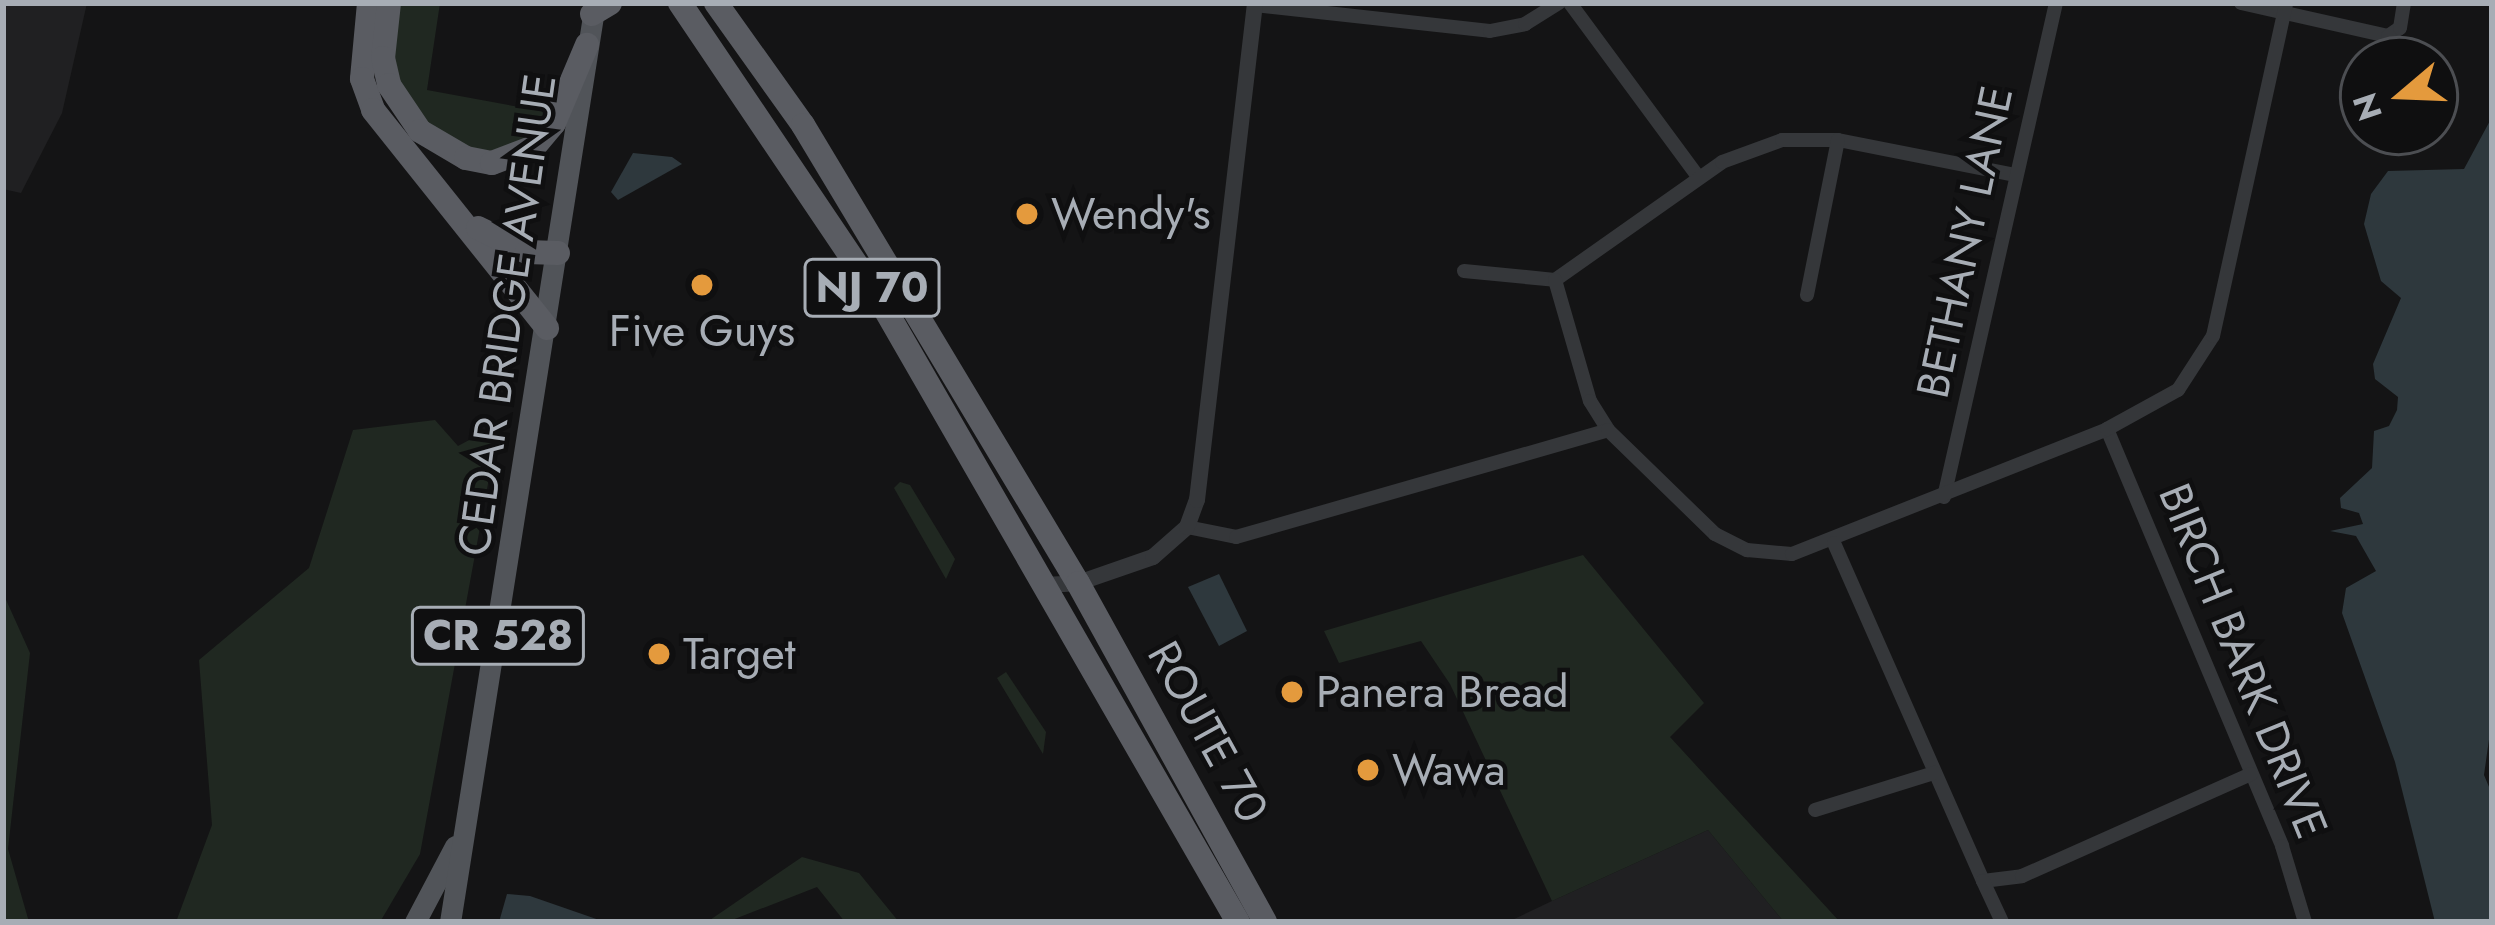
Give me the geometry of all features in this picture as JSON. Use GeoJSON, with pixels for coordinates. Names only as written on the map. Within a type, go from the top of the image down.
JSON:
{"type":"FeatureCollection","features":[{"type":"Feature","properties":{"kind":"highway"},"geometry":{"type":"LineString","coordinates":[[369,3],[361,44],[367,98],[547,328]]}},
{"type":"Feature","properties":{"kind":"highway"},"geometry":{"type":"LineString","coordinates":[[388,3],[389,85],[420,131],[466,158],[492,163],[534,147],[554,123],[587,45]]}},
{"type":"Feature","properties":{"kind":"highway","name":"NJ 70"},"geometry":{"type":"LineString","coordinates":[[680,3],[878,297],[1044,584]]}},
{"type":"Feature","properties":{"kind":"highway","name":"NJ 70"},"geometry":{"type":"LineString","coordinates":[[716,3],[803,125],[1078,583]]}},
{"type":"Feature","properties":{"kind":"highway"},"geometry":{"type":"LineString","coordinates":[[465,220],[527,252],[558,253]]}},
{"type":"Feature","properties":{"kind":"highway","name":"ROUTE 70"},"geometry":{"type":"LineString","coordinates":[[1078,583],[1265,922]]}},
{"type":"Feature","properties":{"kind":"highway","name":"ROUTE 70"},"geometry":{"type":"LineString","coordinates":[[1044,584],[1238,922]]}},
{"type":"Feature","properties":{"kind":"main road","name":"CEDAR BRIDGE AVENUE"},"geometry":{"type":"LineString","coordinates":[[450,922],[547,328],[587,45],[599,6]]}},
{"type":"Feature","properties":{"kind":"main road"},"geometry":{"type":"LineString","coordinates":[[415,922],[470,819]]}},
{"type":"Feature","properties":{"kind":"street"},"geometry":{"type":"LineString","coordinates":[[1044,584],[1078,583],[1153,557],[1187,526],[1197,500],[1255,4],[1490,31],[1525,24],[1559,3]]}},
{"type":"Feature","properties":{"kind":"street"},"geometry":{"type":"LineString","coordinates":[[1570,3],[1700,178]]}},
{"type":"Feature","properties":{"kind":"street","name":"BETHANY LANE"},"geometry":{"type":"LineString","coordinates":[[1944,497],[2056,3]]}},
{"type":"Feature","properties":{"kind":"street"},"geometry":{"type":"LineString","coordinates":[[2241,3],[2285,8],[2388,36],[2400,28],[2404,3]]}},
{"type":"Feature","properties":{"kind":"street"},"geometry":{"type":"LineString","coordinates":[[1555,280],[1590,401],[1607,430],[1715,534],[1748,550],[1792,554],[1834,542],[2107,429],[2178,390],[2213,336],[2285,8]]}},
{"type":"Feature","properties":{"kind":"street"},"geometry":{"type":"LineString","coordinates":[[1464,271],[1555,280],[1700,178],[1782,140],[1838,140],[2015,175]]}},
{"type":"Feature","properties":{"kind":"street"},"geometry":{"type":"LineString","coordinates":[[1807,295],[1838,140]]}},
{"type":"Feature","properties":{"kind":"street","name":"BIRCH BARK DRIVE"},"geometry":{"type":"LineString","coordinates":[[2107,429],[2251,774],[2305,922]]}},
{"type":"Feature","properties":{"kind":"street"},"geometry":{"type":"LineString","coordinates":[[1187,526],[1236,537],[1607,430]]}},
{"type":"Feature","properties":{"kind":"street"},"geometry":{"type":"LineString","coordinates":[[1834,542],[2002,922]]}},
{"type":"Feature","properties":{"kind":"street"},"geometry":{"type":"LineString","coordinates":[[1815,810],[1934,772]]}},
{"type":"Feature","properties":{"kind":"street"},"geometry":{"type":"LineString","coordinates":[[1982,881],[2022,877],[2251,774]]}},
{"type":"Feature","properties":{"kind":"shaded area"},"geometry":{"type":"Polygon","coordinates":[[[3,3],[87,3],[62,113],[21,193],[3,189],[3,3]]]}},
{"type":"Feature","properties":{"kind":"shaded area"},"geometry":{"type":"Polygon","coordinates":[[[397,3],[440,3],[427,90],[546,112],[518,148],[479,153],[436,132],[408,101],[393,62],[397,3]]]}},
{"type":"Feature","properties":{"kind":"shaded area"},"geometry":{"type":"Polygon","coordinates":[[[2492,117],[2492,718],[2484,775],[2492,794],[2492,922],[2435,922],[2395,762],[2342,613],[2346,588],[2376,571],[2356,536],[2330,531],[2363,524],[2359,513],[2341,508],[2340,498],[2372,468],[2374,431],[2389,426],[2397,410],[2398,397],[2375,379],[2373,364],[2401,298],[2381,281],[2364,224],[2371,194],[2388,171],[2464,169],[2492,117]]]}},
{"type":"Feature","properties":{"kind":"shaded area"},"geometry":{"type":"Polygon","coordinates":[[[633,153],[672,157],[682,164],[618,200],[611,192],[633,153]]]}},
{"type":"Feature","properties":{"kind":"shaded area"},"geometry":{"type":"Polygon","coordinates":[[[435,420],[458,446],[499,424],[420,854],[380,922],[176,922],[212,825],[199,660],[309,568],[353,430],[435,420]]]}},
{"type":"Feature","properties":{"kind":"shaded area"},"geometry":{"type":"Polygon","coordinates":[[[900,482],[910,485],[955,559],[946,579],[894,488],[900,482]]]}},
{"type":"Feature","properties":{"kind":"shaded area"},"geometry":{"type":"Polygon","coordinates":[[[1583,555],[1704,703],[1670,737],[1840,922],[1784,922],[1708,830],[1552,901],[1450,684],[1421,641],[1339,663],[1324,631],[1583,555]]]}},
{"type":"Feature","properties":{"kind":"shaded area"},"geometry":{"type":"Polygon","coordinates":[[[1219,574],[1247,631],[1219,646],[1188,587],[1219,574]]]}},
{"type":"Feature","properties":{"kind":"shaded area"},"geometry":{"type":"Polygon","coordinates":[[[3,593],[30,653],[8,849],[29,922],[3,922],[3,593]]]}},
{"type":"Feature","properties":{"kind":"shaded area"},"geometry":{"type":"Polygon","coordinates":[[[1006,672],[1046,732],[1043,754],[997,678],[1006,672]]]}},
{"type":"Feature","properties":{"kind":"shaded area"},"geometry":{"type":"Polygon","coordinates":[[[1708,830],[1784,922],[1508,922],[1552,901],[1708,830]]]}},
{"type":"Feature","properties":{"kind":"shaded area"},"geometry":{"type":"Polygon","coordinates":[[[802,857],[859,873],[899,922],[845,922],[817,887],[727,922],[707,922],[802,857]]]}},
{"type":"Feature","properties":{"kind":"shaded area"},"geometry":{"type":"Polygon","coordinates":[[[507,894],[530,896],[605,922],[499,922],[507,894]]]}},
{"type":"Feature","properties":{"kind":"place","name":"Wendy's"},"geometry":{"type":"Point","coordinates":[1027,214]}},
{"type":"Feature","properties":{"kind":"place","name":"Five Guys"},"geometry":{"type":"Point","coordinates":[702,285]}},
{"type":"Feature","properties":{"kind":"place","name":"Target"},"geometry":{"type":"Point","coordinates":[659,654]}},
{"type":"Feature","properties":{"kind":"place","name":"Panera Bread"},"geometry":{"type":"Point","coordinates":[1292,692]}},
{"type":"Feature","properties":{"kind":"place","name":"Wawa"},"geometry":{"type":"Point","coordinates":[1368,770]}}]}
